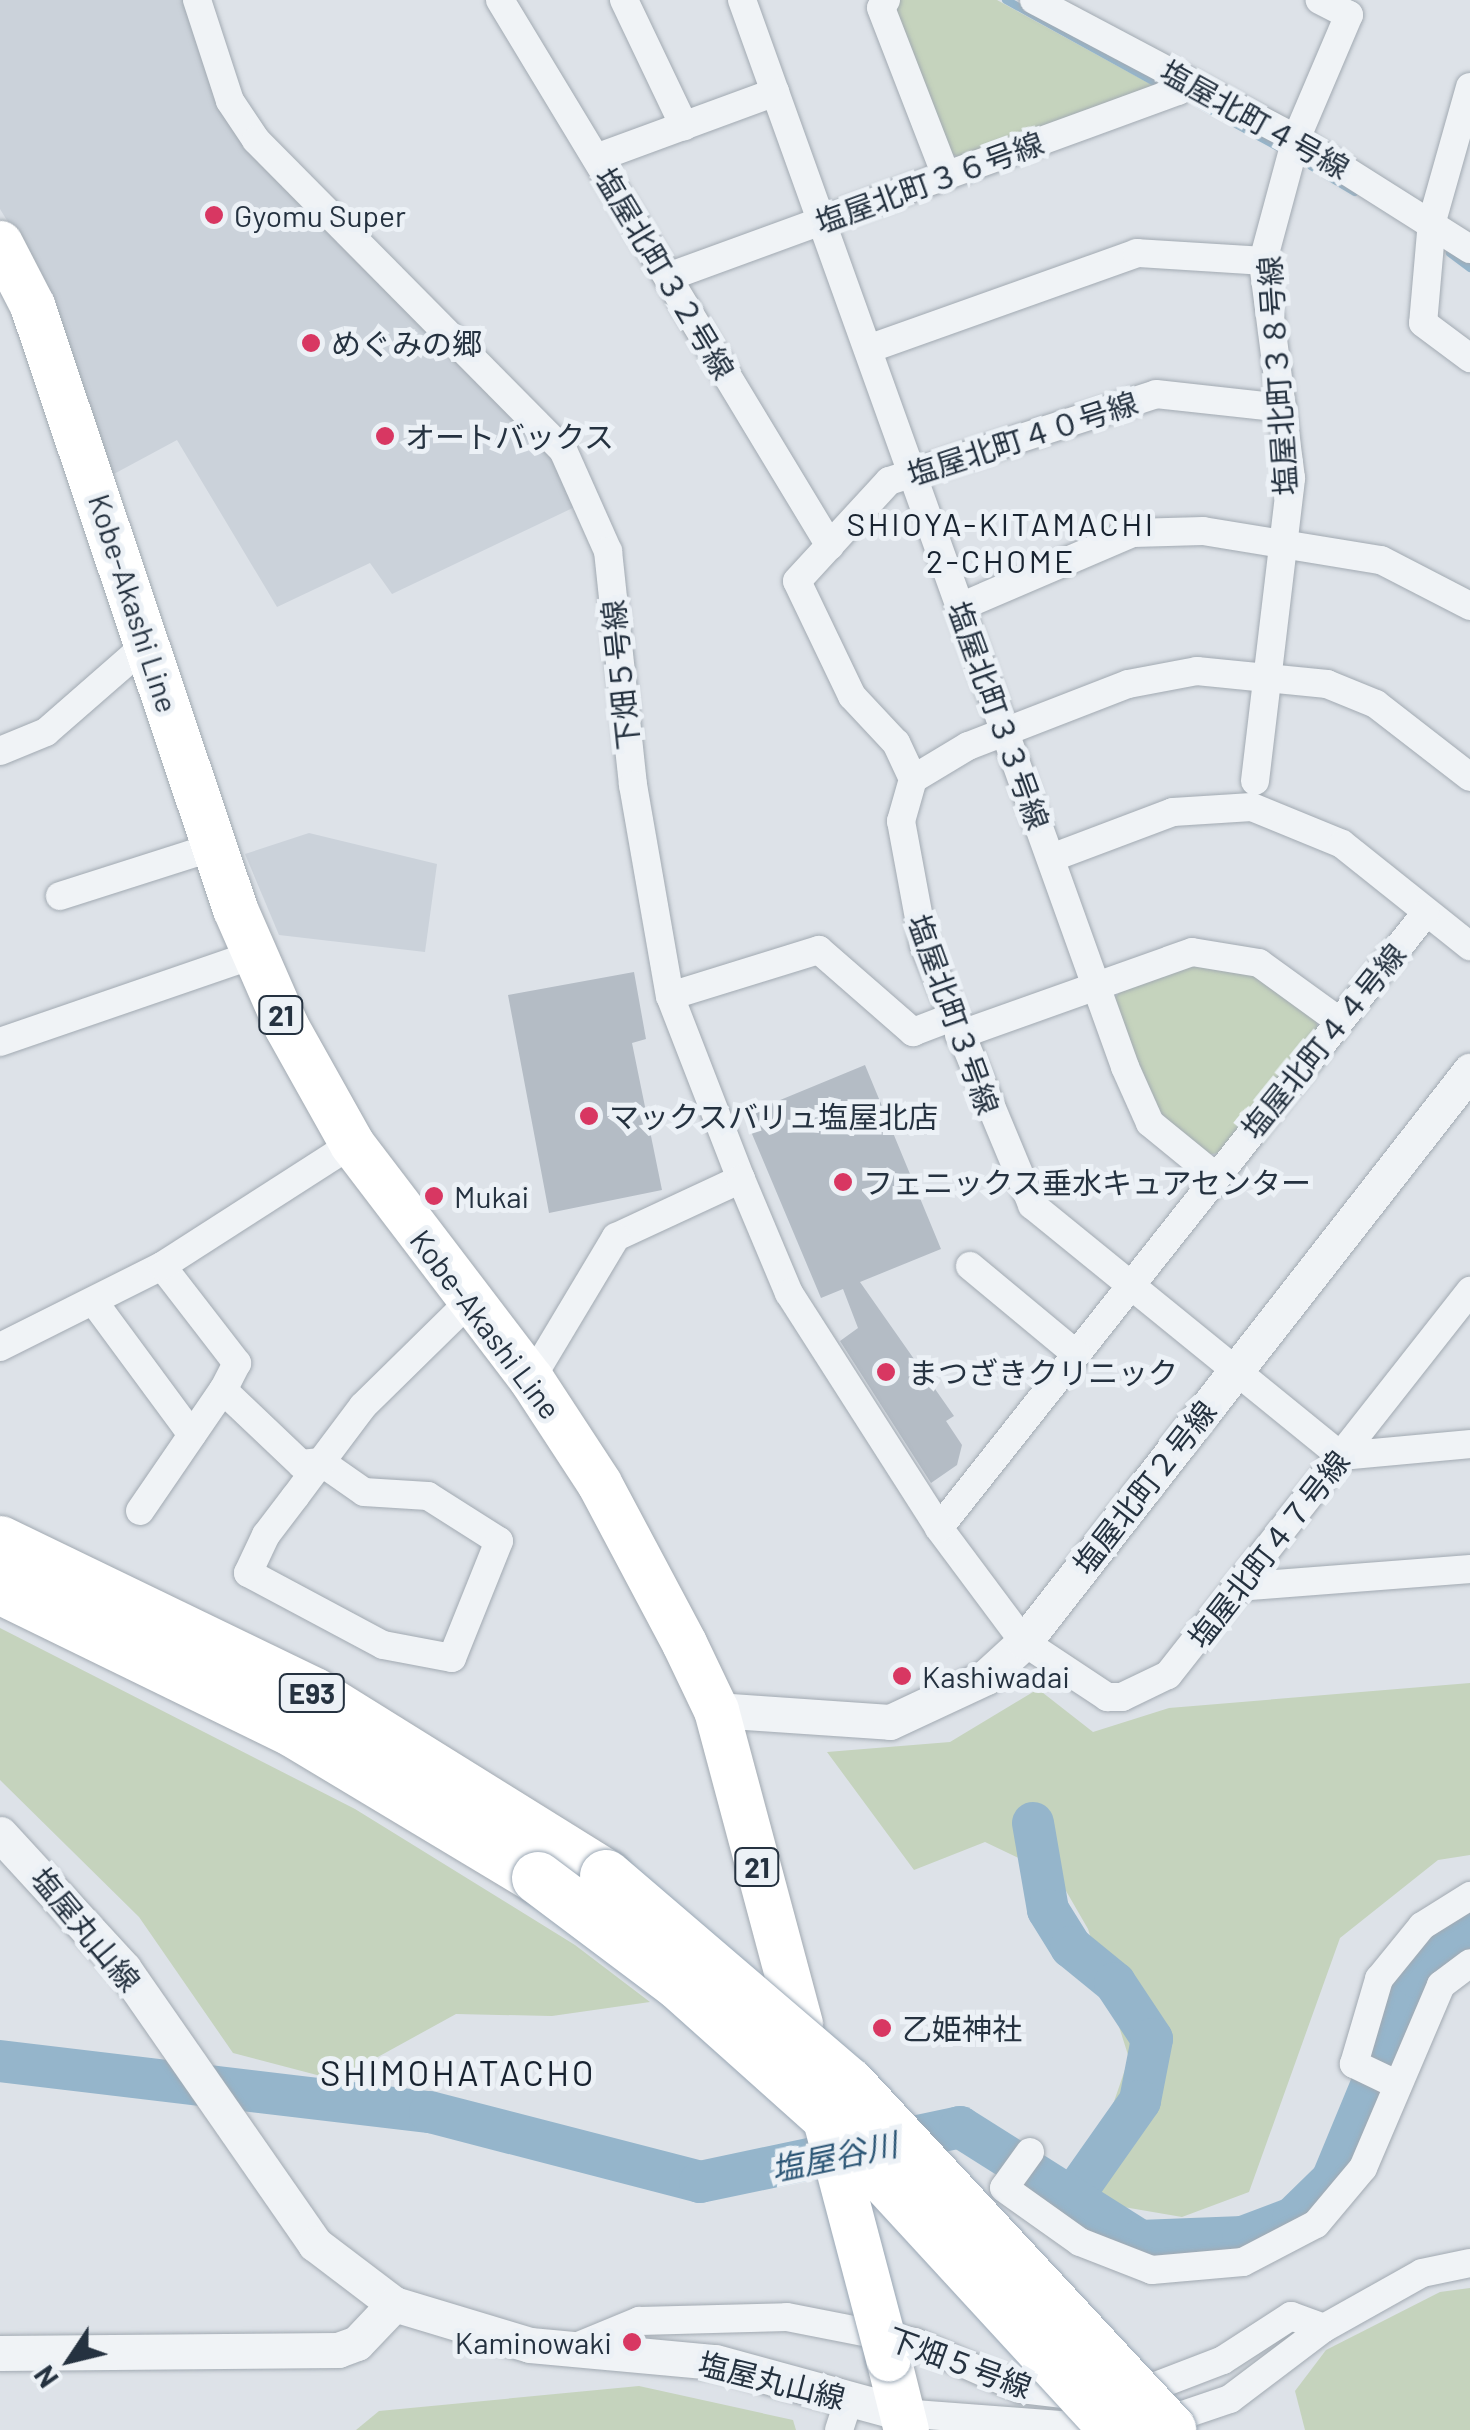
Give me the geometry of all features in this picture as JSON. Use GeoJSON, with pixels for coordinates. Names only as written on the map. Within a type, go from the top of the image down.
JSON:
{"type":"FeatureCollection","features":[{"type":"Feature","properties":{"kind":"highway","name":"E93"},"geometry":{"type":"LineString","coordinates":[[0,1542],[314,1694],[606,1876],[849,2084],[1170,2430]]}},
{"type":"Feature","properties":{"kind":"highway","name":"E93"},"geometry":{"type":"LineString","coordinates":[[0,1588],[295,1732],[538,1878],[679,1984],[830,2119],[1116,2430]]}},
{"type":"Feature","properties":{"kind":"main road","name":"Kobe-Akashi Line"},"geometry":{"type":"LineString","coordinates":[[0,243],[32,305],[214,847],[255,954],[352,1144],[531,1379],[599,1483],[716,1710],[904,2422]]}},
{"type":"Feature","properties":{"kind":"street","name":"下畑５号線"},"geometry":{"type":"LineString","coordinates":[[197,0],[230,101],[283,176],[563,450],[608,551],[633,785],[670,996],[789,1293],[939,1528]]}},
{"type":"Feature","properties":{"kind":"street","name":"塩屋北町３２号線"},"geometry":{"type":"LineString","coordinates":[[500,0],[830,546]]}},
{"type":"Feature","properties":{"kind":"street"},"geometry":{"type":"LineString","coordinates":[[624,0],[684,126]]}},
{"type":"Feature","properties":{"kind":"street","name":"塩屋北町３３号線"},"geometry":{"type":"LineString","coordinates":[[742,0],[1150,1124],[1215,1176]]}},
{"type":"Feature","properties":{"kind":"street"},"geometry":{"type":"LineString","coordinates":[[886,0],[880,8],[946,176]]}},
{"type":"Feature","properties":{"kind":"street","name":"塩屋北町４号線"},"geometry":{"type":"LineString","coordinates":[[1034,0],[1296,139],[1470,249]]}},
{"type":"Feature","properties":{"kind":"street"},"geometry":{"type":"LineString","coordinates":[[1320,0],[1353,8]]}},
{"type":"Feature","properties":{"kind":"street","name":"塩屋北町３８号線"},"geometry":{"type":"LineString","coordinates":[[1254,781],[1270,676],[1291,478],[1263,261],[1296,139],[1353,8]]}},
{"type":"Feature","properties":{"kind":"street","name":"塩屋北町３６号線"},"geometry":{"type":"LineString","coordinates":[[668,278],[1178,92],[1183,79]]}},
{"type":"Feature","properties":{"kind":"street"},"geometry":{"type":"LineString","coordinates":[[1469,90],[1432,222],[1423,323],[1470,358]]}},
{"type":"Feature","properties":{"kind":"street"},"geometry":{"type":"LineString","coordinates":[[596,158],[776,92]]}},
{"type":"Feature","properties":{"kind":"street"},"geometry":{"type":"LineString","coordinates":[[868,349],[1137,254],[1263,261]]}},
{"type":"Feature","properties":{"kind":"street","name":"塩屋北町４０号線"},"geometry":{"type":"LineString","coordinates":[[913,779],[896,743],[852,696],[797,581],[889,481],[912,469],[1156,394],[1282,408]]}},
{"type":"Feature","properties":{"kind":"street"},"geometry":{"type":"LineString","coordinates":[[960,607],[1133,533],[1204,530],[1282,548],[1381,560],[1470,606]]}},
{"type":"Feature","properties":{"kind":"street"},"geometry":{"type":"LineString","coordinates":[[0,750],[46,732],[147,644]]}},
{"type":"Feature","properties":{"kind":"street"},"geometry":{"type":"LineString","coordinates":[[913,779],[1006,732],[1128,684],[1197,671],[1326,684],[1376,704],[1470,777]]}},
{"type":"Feature","properties":{"kind":"street","name":"塩屋北町３号線"},"geometry":{"type":"LineString","coordinates":[[913,779],[901,821],[911,892],[956,1026],[1032,1206],[1341,1456]]}},
{"type":"Feature","properties":{"kind":"street"},"geometry":{"type":"LineString","coordinates":[[1051,858],[1173,812],[1252,807],[1342,844],[1425,914],[1470,946]]}},
{"type":"Feature","properties":{"kind":"street"},"geometry":{"type":"LineString","coordinates":[[60,896],[214,847]]}},
{"type":"Feature","properties":{"kind":"street","name":"塩屋北町４４号線"},"geometry":{"type":"LineString","coordinates":[[939,1528],[1425,914]]}},
{"type":"Feature","properties":{"kind":"street"},"geometry":{"type":"LineString","coordinates":[[670,996],[818,950],[913,1032],[956,1026],[1097,986],[1192,952],[1231,953],[1259,964],[1339,1021]]}},
{"type":"Feature","properties":{"kind":"street"},"geometry":{"type":"LineString","coordinates":[[0,1042],[255,954]]}},
{"type":"Feature","properties":{"kind":"street","name":"塩屋北町２号線"},"geometry":{"type":"LineString","coordinates":[[716,1710],[890,1722],[961,1692],[1024,1642],[1470,1071]]}},
{"type":"Feature","properties":{"kind":"street"},"geometry":{"type":"LineString","coordinates":[[0,1347],[162,1266],[352,1144]]}},
{"type":"Feature","properties":{"kind":"street"},"geometry":{"type":"LineString","coordinates":[[531,1379],[616,1237],[741,1178]]}},
{"type":"Feature","properties":{"kind":"street"},"geometry":{"type":"LineString","coordinates":[[140,1511],[224,1390],[237,1363],[162,1266]]}},
{"type":"Feature","properties":{"kind":"street"},"geometry":{"type":"LineString","coordinates":[[970,1266],[1076,1354]]}},
{"type":"Feature","properties":{"kind":"street","name":"塩屋北町４７号線"},"geometry":{"type":"LineString","coordinates":[[1024,1642],[1107,1697],[1122,1697],[1168,1675],[1469,1293]]}},
{"type":"Feature","properties":{"kind":"street"},"geometry":{"type":"LineString","coordinates":[[224,1390],[301,1464],[322,1462],[364,1492],[428,1496],[499,1541],[452,1658],[382,1645],[248,1573],[322,1462],[363,1406],[470,1300]]}},
{"type":"Feature","properties":{"kind":"street"},"geometry":{"type":"LineString","coordinates":[[94,1302],[192,1435]]}},
{"type":"Feature","properties":{"kind":"street"},"geometry":{"type":"LineString","coordinates":[[1341,1456],[1470,1444]]}},
{"type":"Feature","properties":{"kind":"street"},"geometry":{"type":"LineString","coordinates":[[939,1528],[1024,1642]]}},
{"type":"Feature","properties":{"kind":"street"},"geometry":{"type":"LineString","coordinates":[[1238,1587],[1470,1570]]}},
{"type":"Feature","properties":{"kind":"street","name":"塩屋丸山線"},"geometry":{"type":"LineString","coordinates":[[0,1834],[124,1969],[315,2244],[394,2304],[530,2345],[581,2346],[715,2362],[844,2414],[904,2422],[1139,2428],[1230,2399],[1324,2328],[1422,2272],[1470,2263]]}},
{"type":"Feature","properties":{"kind":"street"},"geometry":{"type":"LineString","coordinates":[[1398,2085],[1354,2064],[1379,1979],[1422,1926],[1470,1896]]}},
{"type":"Feature","properties":{"kind":"street"},"geometry":{"type":"LineString","coordinates":[[1030,2152],[1004,2188],[1080,2242],[1152,2270],[1243,2262],[1316,2224],[1363,2168],[1441,1985],[1470,1963]]}},
{"type":"Feature","properties":{"kind":"street"},"geometry":{"type":"LineString","coordinates":[[2,2358],[338,2350],[357,2343],[394,2304]]}},
{"type":"Feature","properties":{"kind":"street","name":"下畑５号線"},"geometry":{"type":"LineString","coordinates":[[581,2346],[640,2321],[787,2317],[916,2342],[1021,2389],[1123,2397],[1222,2360],[1291,2316],[1324,2328]]}},
{"type":"Feature","properties":{"kind":"shaded area"},"geometry":{"type":"Polygon","coordinates":[[[0,0],[183,0],[220,96],[545,448],[579,505],[392,594],[370,563],[277,607],[177,440],[112,475],[31,260],[0,209],[0,0]]]}},
{"type":"Feature","properties":{"kind":"shaded area"},"geometry":{"type":"Polygon","coordinates":[[[309,833],[437,864],[425,952],[279,935],[245,854],[309,833]]]}},
{"type":"Feature","properties":{"kind":"green space"},"geometry":{"type":"Polygon","coordinates":[[[898,0],[997,0],[1154,86],[961,159],[949,152],[896,19],[898,0]]]}},
{"type":"Feature","properties":{"kind":"green space"},"geometry":{"type":"Polygon","coordinates":[[[1195,964],[1265,978],[1316,1018],[1318,1033],[1219,1153],[1204,1155],[1162,1114],[1141,1080],[1114,999],[1123,988],[1195,964]]]}},
{"type":"Feature","properties":{"kind":"green space"},"geometry":{"type":"Polygon","coordinates":[[[0,1628],[355,1809],[575,1945],[650,2002],[552,2016],[456,2014],[336,2080],[233,2053],[139,1917],[0,1780],[0,1628]]]}},
{"type":"Feature","properties":{"kind":"green space"},"geometry":{"type":"Polygon","coordinates":[[[1470,1683],[1470,1855],[1438,1860],[1340,1938],[1249,2192],[1182,2217],[1106,2204],[1069,2175],[1108,2119],[1129,2058],[1088,1929],[1058,1877],[985,1842],[914,1870],[827,1752],[950,1742],[1038,1689],[1093,1732],[1169,1708],[1470,1683]]]}},
{"type":"Feature","properties":{"kind":"green space"},"geometry":{"type":"Polygon","coordinates":[[[1470,2288],[1470,2430],[1305,2430],[1295,2391],[1326,2350],[1440,2292],[1470,2288]]]}},
{"type":"Feature","properties":{"kind":"green space"},"geometry":{"type":"Polygon","coordinates":[[[639,2386],[793,2420],[796,2430],[356,2430],[379,2411],[639,2386]]]}},
{"type":"Feature","properties":{"kind":"building","name":"マックスバリュ塩屋北店"},"geometry":{"type":"Polygon","coordinates":[[[634,972],[646,1039],[632,1043],[662,1190],[549,1213],[508,995],[634,972]]]}},
{"type":"Feature","properties":{"kind":"building","name":"フェニックス垂水キュアセンター"},"geometry":{"type":"Polygon","coordinates":[[[865,1065],[941,1249],[860,1282],[954,1416],[946,1421],[962,1445],[957,1465],[931,1483],[840,1341],[858,1328],[843,1289],[821,1298],[744,1115],[865,1065]]]}},
{"type":"Feature","properties":{"kind":"waterway"},"geometry":{"type":"LineString","coordinates":[[1006,0],[1153,81]]}},
{"type":"Feature","properties":{"kind":"waterway"},"geometry":{"type":"LineString","coordinates":[[1199,104],[1278,147]]}},
{"type":"Feature","properties":{"kind":"waterway"},"geometry":{"type":"LineString","coordinates":[[1311,166],[1355,192]]}},
{"type":"Feature","properties":{"kind":"waterway"},"geometry":{"type":"LineString","coordinates":[[1450,253],[1470,268]]}},
{"type":"Feature","properties":{"kind":"waterway"},"geometry":{"type":"LineString","coordinates":[[1033,1823],[1048,1910],[1071,1947],[1115,1983],[1152,2039],[1140,2101],[1069,2202]]}},
{"type":"Feature","properties":{"kind":"waterway","name":"塩屋谷川"},"geometry":{"type":"LineString","coordinates":[[0,2061],[430,2112],[700,2182],[960,2127],[1140,2241],[1243,2237],[1293,2218],[1332,2180],[1416,1977],[1470,1923]]}},
{"type":"Feature","properties":{"kind":"place","name":"Gyomu Super"},"geometry":{"type":"Point","coordinates":[214,215]}},
{"type":"Feature","properties":{"kind":"place","name":"めぐみの郷"},"geometry":{"type":"Point","coordinates":[311,343]}},
{"type":"Feature","properties":{"kind":"place","name":"オートバックス"},"geometry":{"type":"Point","coordinates":[385,436]}},
{"type":"Feature","properties":{"kind":"place","name":"マックスバリュ塩屋北店"},"geometry":{"type":"Point","coordinates":[589,1116]}},
{"type":"Feature","properties":{"kind":"place","name":"フェニックス垂水キュアセンター"},"geometry":{"type":"Point","coordinates":[843,1182]}},
{"type":"Feature","properties":{"kind":"place","name":"Mukai"},"geometry":{"type":"Point","coordinates":[434,1196]}},
{"type":"Feature","properties":{"kind":"place","name":"まつざきクリニック"},"geometry":{"type":"Point","coordinates":[886,1372]}},
{"type":"Feature","properties":{"kind":"place","name":"Kashiwadai"},"geometry":{"type":"Point","coordinates":[902,1676]}},
{"type":"Feature","properties":{"kind":"place","name":"乙姫神社"},"geometry":{"type":"Point","coordinates":[882,2028]}},
{"type":"Feature","properties":{"kind":"place","name":"Kaminowaki"},"geometry":{"type":"Point","coordinates":[632,2342]}},
{"type":"Feature","properties":{"kind":"district","name":"SHIOYA-KITAMACHI 2-CHOME"},"geometry":{"type":"Point","coordinates":[1001,542]}},
{"type":"Feature","properties":{"kind":"district","name":"SHIMOHATACHO"},"geometry":{"type":"Point","coordinates":[458,2072]}}]}
